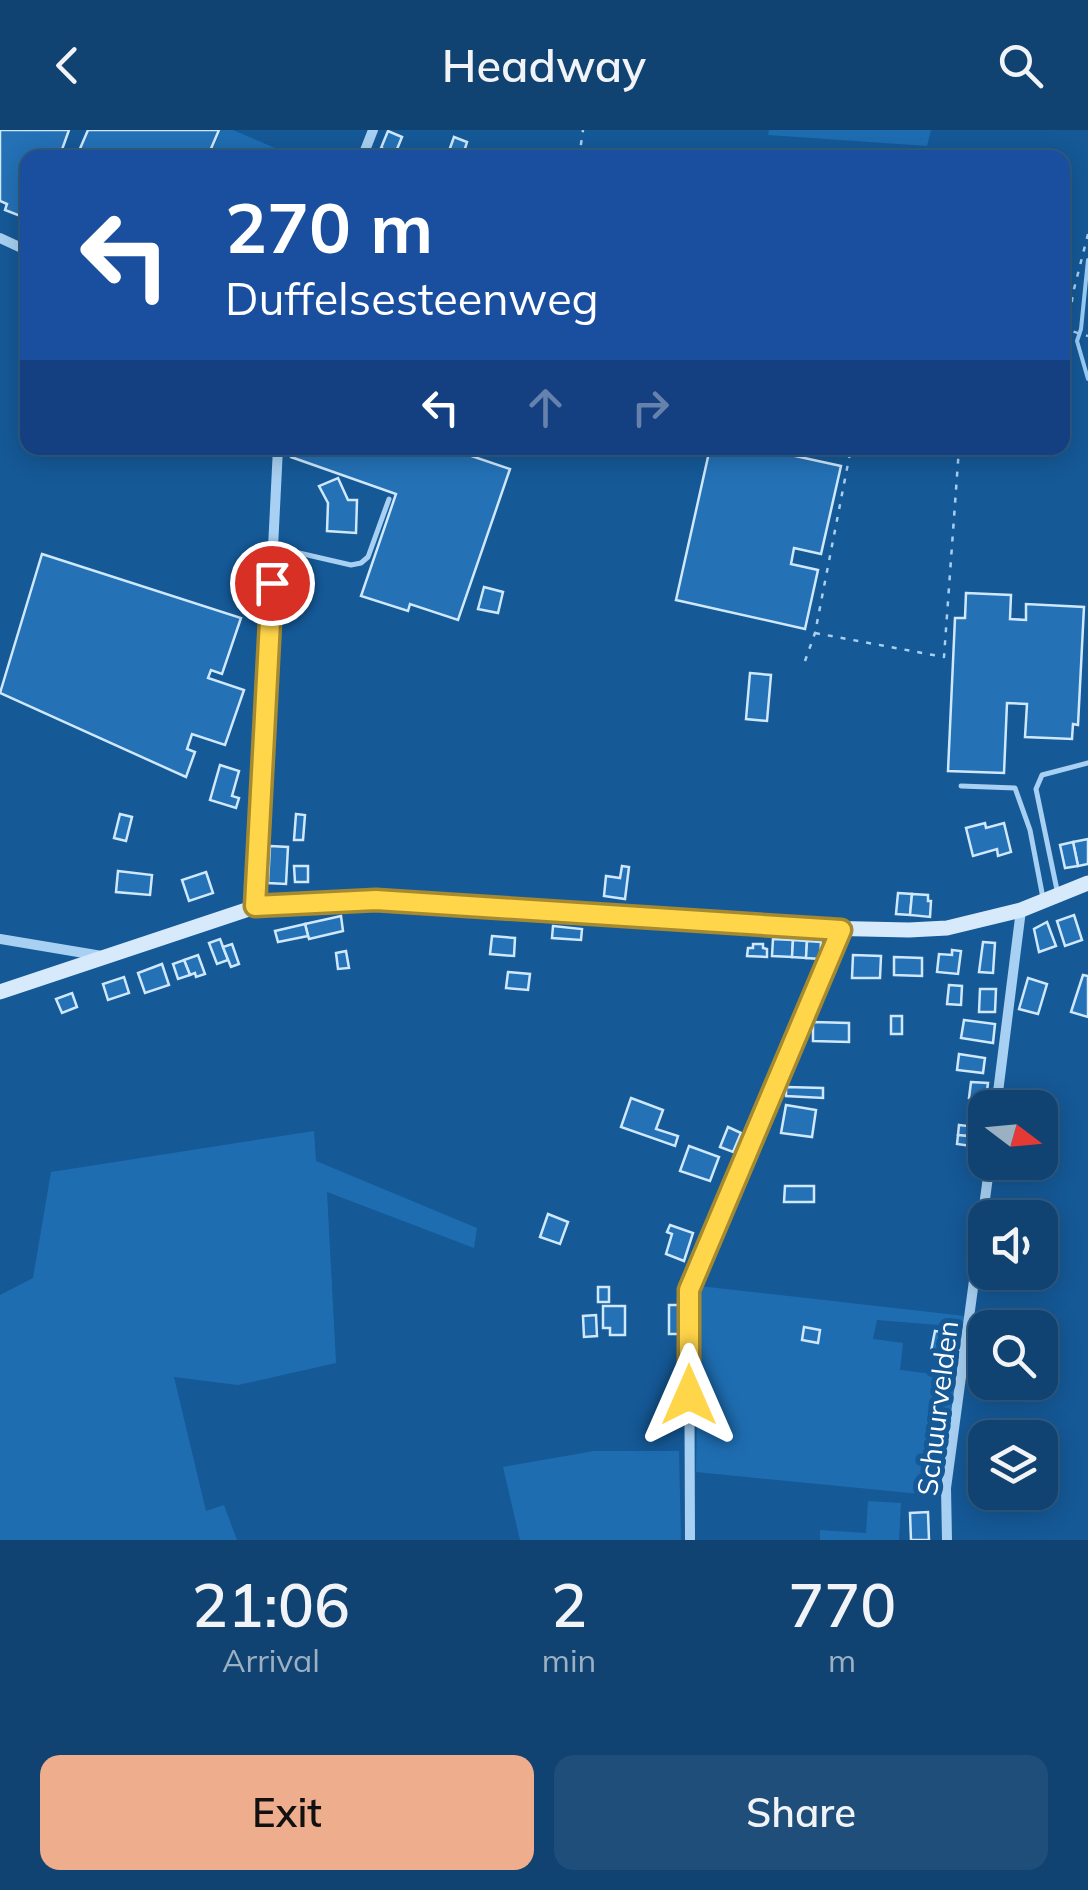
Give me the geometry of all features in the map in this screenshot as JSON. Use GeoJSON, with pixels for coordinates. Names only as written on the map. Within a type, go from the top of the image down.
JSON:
{"type":"FeatureCollection","features":[{"type":"Feature","properties":{"kind":"street"},"geometry":{"type":"LineString","coordinates":[[255,906],[278,455]]}},
{"type":"Feature","properties":{"kind":"street"},"geometry":{"type":"LineString","coordinates":[[0,992],[255,906],[389,900],[841,930],[947,928],[1021,910],[1088,883]]}},
{"type":"Feature","properties":{"kind":"street"},"geometry":{"type":"LineString","coordinates":[[998,1090],[1021,910]]}},
{"type":"Feature","properties":{"kind":"street"},"geometry":{"type":"LineString","coordinates":[[690,1540],[689,1290],[841,930]]}},
{"type":"Feature","properties":{"kind":"street"},"geometry":{"type":"LineString","coordinates":[[0,939],[102,956]]}},
{"type":"Feature","properties":{"kind":"street","name":"Schuurvelden"},"geometry":{"type":"LineString","coordinates":[[946,1540],[946,1488],[988,1180]]}},
{"type":"Feature","properties":{"kind":"lane"},"geometry":{"type":"LineString","coordinates":[[274,547],[350,565],[361,563],[368,557],[390,499]]}},
{"type":"Feature","properties":{"kind":"lane"},"geometry":{"type":"LineString","coordinates":[[1051,898],[1036,789],[1042,775],[1088,764]]}},
{"type":"Feature","properties":{"kind":"lane"},"geometry":{"type":"LineString","coordinates":[[961,786],[1015,788],[1051,898]]}},
{"type":"Feature","properties":{"kind":"path"},"geometry":{"type":"LineString","coordinates":[[1070,315],[1088,234]]}},
{"type":"Feature","properties":{"kind":"path"},"geometry":{"type":"LineString","coordinates":[[805,661],[850,455]]}},
{"type":"Feature","properties":{"kind":"path"},"geometry":{"type":"LineString","coordinates":[[814,633],[944,657],[958,455]]}},
{"type":"Feature","properties":{"kind":"shaded area"},"geometry":{"type":"Polygon","coordinates":[[[221,130],[233,130],[280,150],[212,150],[221,130]]]}},
{"type":"Feature","properties":{"kind":"shaded area"},"geometry":{"type":"Polygon","coordinates":[[[769,130],[931,130],[927,146],[768,135],[769,130]]]}},
{"type":"Feature","properties":{"kind":"shaded area"},"geometry":{"type":"Polygon","coordinates":[[[314,1131],[316,1161],[477,1228],[474,1248],[327,1192],[336,1363],[238,1385],[174,1377],[206,1511],[224,1505],[237,1540],[0,1540],[0,1295],[33,1278],[51,1172],[314,1131]]]}},
{"type":"Feature","properties":{"kind":"shaded area"},"geometry":{"type":"Polygon","coordinates":[[[699,1286],[965,1316],[963,1327],[877,1320],[873,1339],[903,1343],[900,1370],[958,1377],[941,1496],[696,1472],[699,1286]]]}},
{"type":"Feature","properties":{"kind":"shaded area"},"geometry":{"type":"Polygon","coordinates":[[[594,1451],[679,1451],[681,1540],[520,1540],[503,1467],[594,1451]]]}},
{"type":"Feature","properties":{"kind":"shaded area"},"geometry":{"type":"Polygon","coordinates":[[[868,1501],[901,1503],[899,1540],[820,1540],[820,1530],[866,1533],[868,1501]]]}},
{"type":"Feature","properties":{"kind":"building"},"geometry":{"type":"Polygon","coordinates":[[[0,130],[69,130],[62,150],[20,150],[20,216],[5,210],[7,204],[0,201],[0,130]]]}},
{"type":"Feature","properties":{"kind":"building"},"geometry":{"type":"Polygon","coordinates":[[[88,130],[219,130],[210,150],[79,150],[88,130]]]}},
{"type":"Feature","properties":{"kind":"building"},"geometry":{"type":"Polygon","coordinates":[[[388,131],[402,137],[397,150],[381,148],[388,131]]]}},
{"type":"Feature","properties":{"kind":"building"},"geometry":{"type":"Polygon","coordinates":[[[454,137],[467,142],[465,150],[449,150],[454,137]]]}},
{"type":"Feature","properties":{"kind":"building"},"geometry":{"type":"Polygon","coordinates":[[[469,455],[510,469],[458,620],[410,604],[408,611],[361,596],[396,494],[291,457],[469,455]]]}},
{"type":"Feature","properties":{"kind":"building"},"geometry":{"type":"Polygon","coordinates":[[[708,455],[791,455],[841,466],[821,554],[794,548],[791,564],[818,570],[805,629],[676,600],[708,455]]]}},
{"type":"Feature","properties":{"kind":"building"},"geometry":{"type":"Polygon","coordinates":[[[338,478],[348,500],[357,500],[356,533],[327,531],[328,503],[319,486],[338,478]]]}},
{"type":"Feature","properties":{"kind":"building"},"geometry":{"type":"Polygon","coordinates":[[[42,554],[241,618],[222,674],[211,670],[208,678],[244,690],[225,745],[192,734],[187,749],[195,752],[186,777],[0,693],[42,554]]]}},
{"type":"Feature","properties":{"kind":"building"},"geometry":{"type":"Polygon","coordinates":[[[484,587],[503,592],[498,613],[478,609],[484,587]]]}},
{"type":"Feature","properties":{"kind":"building"},"geometry":{"type":"Polygon","coordinates":[[[966,593],[1011,595],[1010,619],[1026,620],[1026,604],[1084,607],[1078,725],[1073,724],[1072,739],[1025,737],[1027,704],[1007,703],[1004,773],[948,771],[955,618],[965,618],[966,593]]]}},
{"type":"Feature","properties":{"kind":"building"},"geometry":{"type":"Polygon","coordinates":[[[750,673],[771,675],[767,721],[746,719],[750,673]]]}},
{"type":"Feature","properties":{"kind":"building"},"geometry":{"type":"Polygon","coordinates":[[[220,765],[239,771],[232,796],[239,798],[236,808],[210,800],[220,765]]]}},
{"type":"Feature","properties":{"kind":"building"},"geometry":{"type":"Polygon","coordinates":[[[120,814],[132,817],[126,841],[114,838],[120,814]]]}},
{"type":"Feature","properties":{"kind":"building"},"geometry":{"type":"Polygon","coordinates":[[[296,814],[305,815],[303,840],[294,840],[296,814]]]}},
{"type":"Feature","properties":{"kind":"building"},"geometry":{"type":"Polygon","coordinates":[[[985,823],[986,828],[1004,823],[1011,852],[998,856],[997,849],[973,856],[966,828],[985,823]]]}},
{"type":"Feature","properties":{"kind":"building"},"geometry":{"type":"Polygon","coordinates":[[[1088,839],[1088,864],[1078,866],[1073,842],[1088,839]]]}},
{"type":"Feature","properties":{"kind":"building"},"geometry":{"type":"Polygon","coordinates":[[[1073,842],[1078,866],[1065,868],[1060,845],[1073,842]]]}},
{"type":"Feature","properties":{"kind":"building"},"geometry":{"type":"Polygon","coordinates":[[[270,846],[288,847],[286,884],[268,883],[270,846]]]}},
{"type":"Feature","properties":{"kind":"building"},"geometry":{"type":"Polygon","coordinates":[[[294,866],[308,866],[308,882],[295,882],[294,866]]]}},
{"type":"Feature","properties":{"kind":"building"},"geometry":{"type":"Polygon","coordinates":[[[622,866],[629,867],[625,899],[604,896],[606,876],[620,878],[622,866]]]}},
{"type":"Feature","properties":{"kind":"building"},"geometry":{"type":"Polygon","coordinates":[[[118,871],[152,875],[150,895],[116,892],[118,871]]]}},
{"type":"Feature","properties":{"kind":"building"},"geometry":{"type":"Polygon","coordinates":[[[206,872],[213,893],[189,901],[182,880],[206,872]]]}},
{"type":"Feature","properties":{"kind":"building"},"geometry":{"type":"Polygon","coordinates":[[[898,893],[912,894],[910,915],[896,914],[898,893]]]}},
{"type":"Feature","properties":{"kind":"building"},"geometry":{"type":"Polygon","coordinates":[[[912,894],[928,895],[930,917],[910,915],[912,894]]]}},
{"type":"Feature","properties":{"kind":"building"},"geometry":{"type":"Polygon","coordinates":[[[1074,915],[1082,940],[1065,946],[1057,921],[1074,915]]]}},
{"type":"Feature","properties":{"kind":"building"},"geometry":{"type":"Polygon","coordinates":[[[341,916],[343,931],[309,939],[305,924],[341,916]]]}},
{"type":"Feature","properties":{"kind":"building"},"geometry":{"type":"Polygon","coordinates":[[[1047,922],[1056,946],[1039,952],[1034,929],[1047,922]]]}},
{"type":"Feature","properties":{"kind":"building"},"geometry":{"type":"Polygon","coordinates":[[[305,924],[308,936],[278,942],[275,931],[305,924]]]}},
{"type":"Feature","properties":{"kind":"building"},"geometry":{"type":"Polygon","coordinates":[[[553,926],[582,929],[581,940],[552,938],[553,926]]]}},
{"type":"Feature","properties":{"kind":"building"},"geometry":{"type":"Polygon","coordinates":[[[492,936],[515,938],[514,956],[490,954],[492,936]]]}},
{"type":"Feature","properties":{"kind":"building"},"geometry":{"type":"Polygon","coordinates":[[[220,939],[228,960],[217,964],[209,943],[220,939]]]}},
{"type":"Feature","properties":{"kind":"building"},"geometry":{"type":"Polygon","coordinates":[[[773,939],[793,940],[792,957],[772,956],[773,939]]]}},
{"type":"Feature","properties":{"kind":"building"},"geometry":{"type":"Polygon","coordinates":[[[793,940],[807,941],[806,958],[792,957],[793,940]]]}},
{"type":"Feature","properties":{"kind":"building"},"geometry":{"type":"Polygon","coordinates":[[[807,941],[821,942],[820,959],[806,958],[807,941]]]}},
{"type":"Feature","properties":{"kind":"building"},"geometry":{"type":"Polygon","coordinates":[[[983,942],[995,943],[993,973],[979,972],[983,942]]]}},
{"type":"Feature","properties":{"kind":"building"},"geometry":{"type":"Polygon","coordinates":[[[232,944],[239,964],[231,967],[223,947],[232,944]]]}},
{"type":"Feature","properties":{"kind":"building"},"geometry":{"type":"Polygon","coordinates":[[[753,944],[763,944],[767,957],[747,956],[753,944]]]}},
{"type":"Feature","properties":{"kind":"building"},"geometry":{"type":"Polygon","coordinates":[[[952,950],[961,951],[958,974],[937,972],[939,954],[952,955],[952,950]]]}},
{"type":"Feature","properties":{"kind":"building"},"geometry":{"type":"Polygon","coordinates":[[[346,951],[349,968],[338,969],[336,953],[346,951]]]}},
{"type":"Feature","properties":{"kind":"building"},"geometry":{"type":"Polygon","coordinates":[[[198,955],[205,974],[196,977],[195,973],[190,975],[184,960],[198,955]]]}},
{"type":"Feature","properties":{"kind":"building"},"geometry":{"type":"Polygon","coordinates":[[[853,955],[881,956],[880,978],[852,978],[853,955]]]}},
{"type":"Feature","properties":{"kind":"building"},"geometry":{"type":"Polygon","coordinates":[[[894,957],[922,958],[922,976],[894,975],[894,957]]]}},
{"type":"Feature","properties":{"kind":"building"},"geometry":{"type":"Polygon","coordinates":[[[184,960],[190,975],[178,979],[173,964],[184,960]]]}},
{"type":"Feature","properties":{"kind":"building"},"geometry":{"type":"Polygon","coordinates":[[[162,964],[169,985],[145,993],[138,973],[162,964]]]}},
{"type":"Feature","properties":{"kind":"building"},"geometry":{"type":"Polygon","coordinates":[[[508,972],[530,974],[528,990],[506,988],[508,972]]]}},
{"type":"Feature","properties":{"kind":"building"},"geometry":{"type":"Polygon","coordinates":[[[1083,975],[1088,976],[1088,1017],[1071,1012],[1083,975]]]}},
{"type":"Feature","properties":{"kind":"building"},"geometry":{"type":"Polygon","coordinates":[[[124,977],[129,993],[108,1000],[103,984],[124,977]]]}},
{"type":"Feature","properties":{"kind":"building"},"geometry":{"type":"Polygon","coordinates":[[[1028,978],[1047,984],[1038,1014],[1019,1009],[1028,978]]]}},
{"type":"Feature","properties":{"kind":"building"},"geometry":{"type":"Polygon","coordinates":[[[949,985],[962,986],[961,1005],[947,1004],[949,985]]]}},
{"type":"Feature","properties":{"kind":"building"},"geometry":{"type":"Polygon","coordinates":[[[980,989],[996,989],[995,1012],[979,1012],[980,989]]]}},
{"type":"Feature","properties":{"kind":"building"},"geometry":{"type":"Polygon","coordinates":[[[72,993],[77,1007],[62,1013],[56,999],[72,993]]]}},
{"type":"Feature","properties":{"kind":"building"},"geometry":{"type":"Polygon","coordinates":[[[891,1016],[902,1016],[902,1034],[891,1034],[891,1016]]]}},
{"type":"Feature","properties":{"kind":"building"},"geometry":{"type":"Polygon","coordinates":[[[964,1020],[995,1024],[993,1043],[961,1038],[964,1020]]]}},
{"type":"Feature","properties":{"kind":"building"},"geometry":{"type":"Polygon","coordinates":[[[813,1022],[849,1023],[849,1042],[813,1041],[813,1022]]]}},
{"type":"Feature","properties":{"kind":"building"},"geometry":{"type":"Polygon","coordinates":[[[959,1054],[985,1058],[983,1073],[957,1070],[959,1054]]]}},
{"type":"Feature","properties":{"kind":"building"},"geometry":{"type":"Polygon","coordinates":[[[971,1082],[988,1083],[987,1090],[970,1090],[971,1082]]]}},
{"type":"Feature","properties":{"kind":"building"},"geometry":{"type":"Polygon","coordinates":[[[786,1087],[823,1088],[823,1098],[786,1096],[786,1087]]]}},
{"type":"Feature","properties":{"kind":"building"},"geometry":{"type":"Polygon","coordinates":[[[631,1098],[663,1110],[656,1129],[678,1136],[675,1146],[621,1127],[631,1098]]]}},
{"type":"Feature","properties":{"kind":"building"},"geometry":{"type":"Polygon","coordinates":[[[786,1105],[816,1110],[812,1137],[781,1133],[786,1105]]]}},
{"type":"Feature","properties":{"kind":"building"},"geometry":{"type":"Polygon","coordinates":[[[959,1125],[968,1126],[968,1136],[958,1135],[959,1125]]]}},
{"type":"Feature","properties":{"kind":"building"},"geometry":{"type":"Polygon","coordinates":[[[728,1127],[741,1133],[733,1152],[720,1147],[728,1127]]]}},
{"type":"Feature","properties":{"kind":"building"},"geometry":{"type":"Polygon","coordinates":[[[958,1135],[968,1136],[968,1146],[957,1144],[958,1135]]]}},
{"type":"Feature","properties":{"kind":"building"},"geometry":{"type":"Polygon","coordinates":[[[689,1146],[719,1157],[710,1181],[680,1171],[689,1146]]]}},
{"type":"Feature","properties":{"kind":"building"},"geometry":{"type":"Polygon","coordinates":[[[785,1186],[814,1186],[814,1202],[784,1202],[785,1186]]]}},
{"type":"Feature","properties":{"kind":"building"},"geometry":{"type":"Polygon","coordinates":[[[548,1214],[568,1222],[560,1244],[540,1237],[548,1214]]]}},
{"type":"Feature","properties":{"kind":"building"},"geometry":{"type":"Polygon","coordinates":[[[670,1225],[693,1233],[684,1261],[666,1254],[672,1234],[667,1232],[670,1225]]]}},
{"type":"Feature","properties":{"kind":"building"},"geometry":{"type":"Polygon","coordinates":[[[598,1287],[609,1287],[609,1302],[598,1302],[598,1287]]]}},
{"type":"Feature","properties":{"kind":"building"},"geometry":{"type":"Polygon","coordinates":[[[669,1305],[684,1305],[684,1334],[669,1334],[669,1305]]]}},
{"type":"Feature","properties":{"kind":"building"},"geometry":{"type":"Polygon","coordinates":[[[603,1306],[625,1306],[625,1335],[610,1335],[610,1328],[603,1328],[603,1306]]]}},
{"type":"Feature","properties":{"kind":"building"},"geometry":{"type":"Polygon","coordinates":[[[596,1315],[597,1336],[584,1337],[583,1316],[596,1315]]]}},
{"type":"Feature","properties":{"kind":"building"},"geometry":{"type":"Polygon","coordinates":[[[804,1327],[820,1330],[818,1343],[802,1340],[804,1327]]]}},
{"type":"Feature","properties":{"kind":"building"},"geometry":{"type":"Polygon","coordinates":[[[935,1331],[963,1336],[961,1350],[949,1348],[948,1354],[931,1351],[935,1331]]]}},
{"type":"Feature","properties":{"kind":"building"},"geometry":{"type":"Polygon","coordinates":[[[928,1512],[929,1540],[911,1540],[910,1513],[928,1512]]]}},
{"type":"Feature","properties":{"kind":"waterway"},"geometry":{"type":"LineString","coordinates":[[1088,260],[1077,341],[1088,379]]}},
{"type":"Feature","properties":{"kind":"route"},"geometry":{"type":"LineString","coordinates":[[272,583],[255,906],[376,900],[841,930],[689,1290],[689,1395]]}}]}
